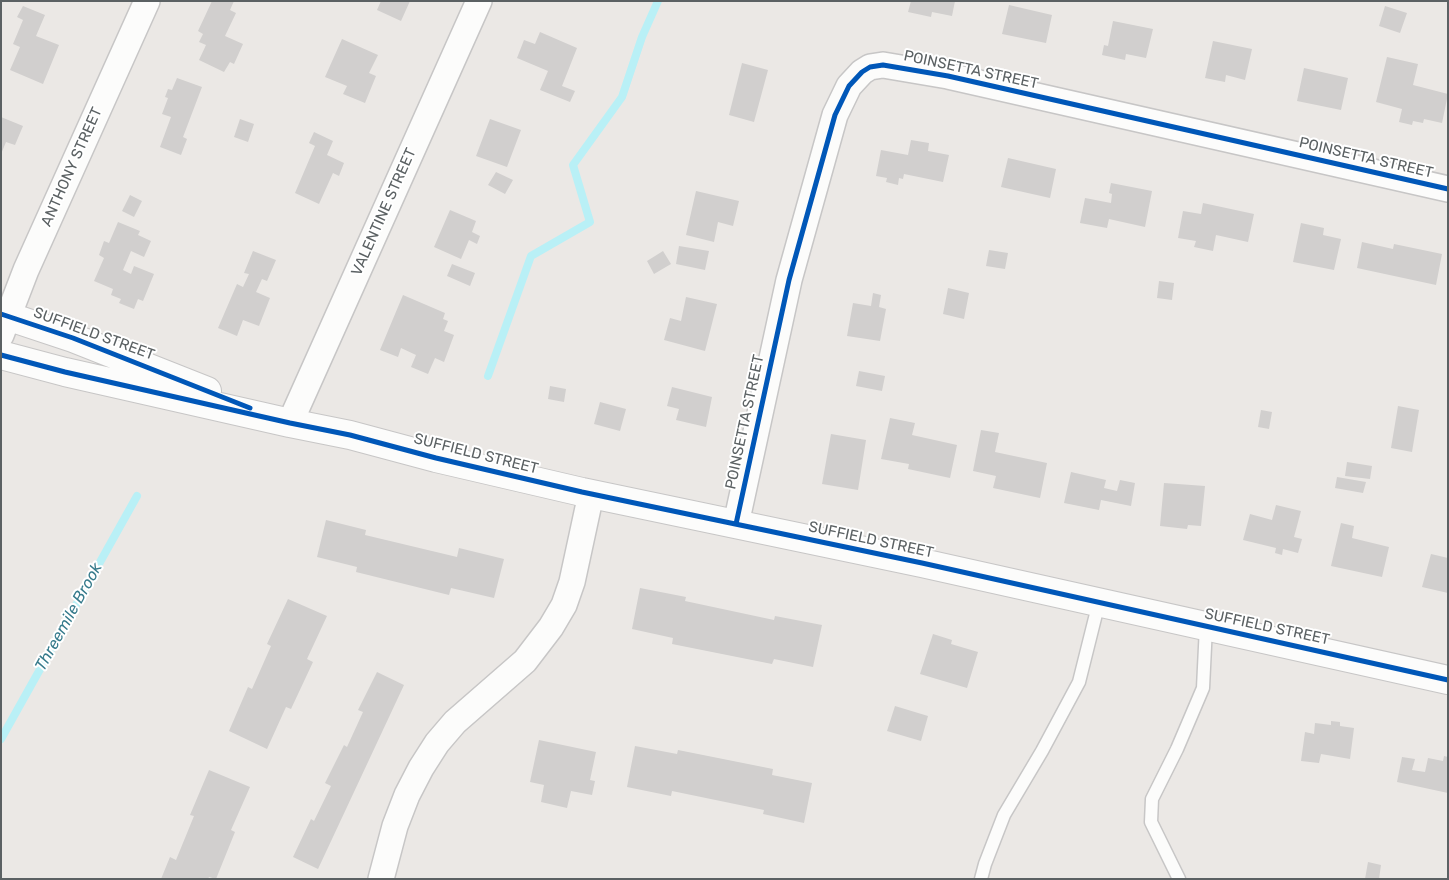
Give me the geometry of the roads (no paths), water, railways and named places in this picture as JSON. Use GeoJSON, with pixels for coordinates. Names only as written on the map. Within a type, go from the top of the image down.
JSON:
{"type":"FeatureCollection","features":[{"type":"Feature","properties":{"kind":"main road","name":"SUFFIELD STREET"},"geometry":{"type":"LineString","coordinates":[[4,322],[73,338],[290,423]]}},
{"type":"Feature","properties":{"kind":"main road","name":"SUFFIELD STREET"},"geometry":{"type":"LineString","coordinates":[[1,355],[65,372],[350,435],[445,460],[591,494],[1099,602],[1448,680]]}},
{"type":"Feature","properties":{"kind":"street","name":"ANTHONY STREET"},"geometry":{"type":"LineString","coordinates":[[4,322],[147,1]]}},
{"type":"Feature","properties":{"kind":"street","name":"VALENTINE STREET"},"geometry":{"type":"LineString","coordinates":[[290,423],[479,1]]}},
{"type":"Feature","properties":{"kind":"street","name":"POINSETTA STREET"},"geometry":{"type":"LineString","coordinates":[[736,524],[789,280],[835,115],[849,86],[862,72],[870,67],[883,65],[930,72],[1448,189]]}},
{"type":"Feature","properties":{"kind":"street"},"geometry":{"type":"LineString","coordinates":[[381,879],[396,826],[407,795],[420,768],[437,743],[455,722],[525,661],[552,627],[564,605],[572,582],[591,494]]}},
{"type":"Feature","properties":{"kind":"lane"},"geometry":{"type":"LineString","coordinates":[[981,879],[1004,814],[1042,751],[1079,682],[1099,602]]}},
{"type":"Feature","properties":{"kind":"lane"},"geometry":{"type":"LineString","coordinates":[[1179,879],[1151,822],[1152,799],[1178,749],[1203,688],[1206,626]]}},
{"type":"Feature","properties":{"kind":"waterway","name":"Threemile Brook"},"geometry":{"type":"LineString","coordinates":[[488,376],[531,256],[590,222],[573,165],[622,97],[642,37],[658,1]]}},
{"type":"Feature","properties":{"kind":"waterway","name":"Threemile Brook"},"geometry":{"type":"LineString","coordinates":[[1,739],[137,496]]}}]}
